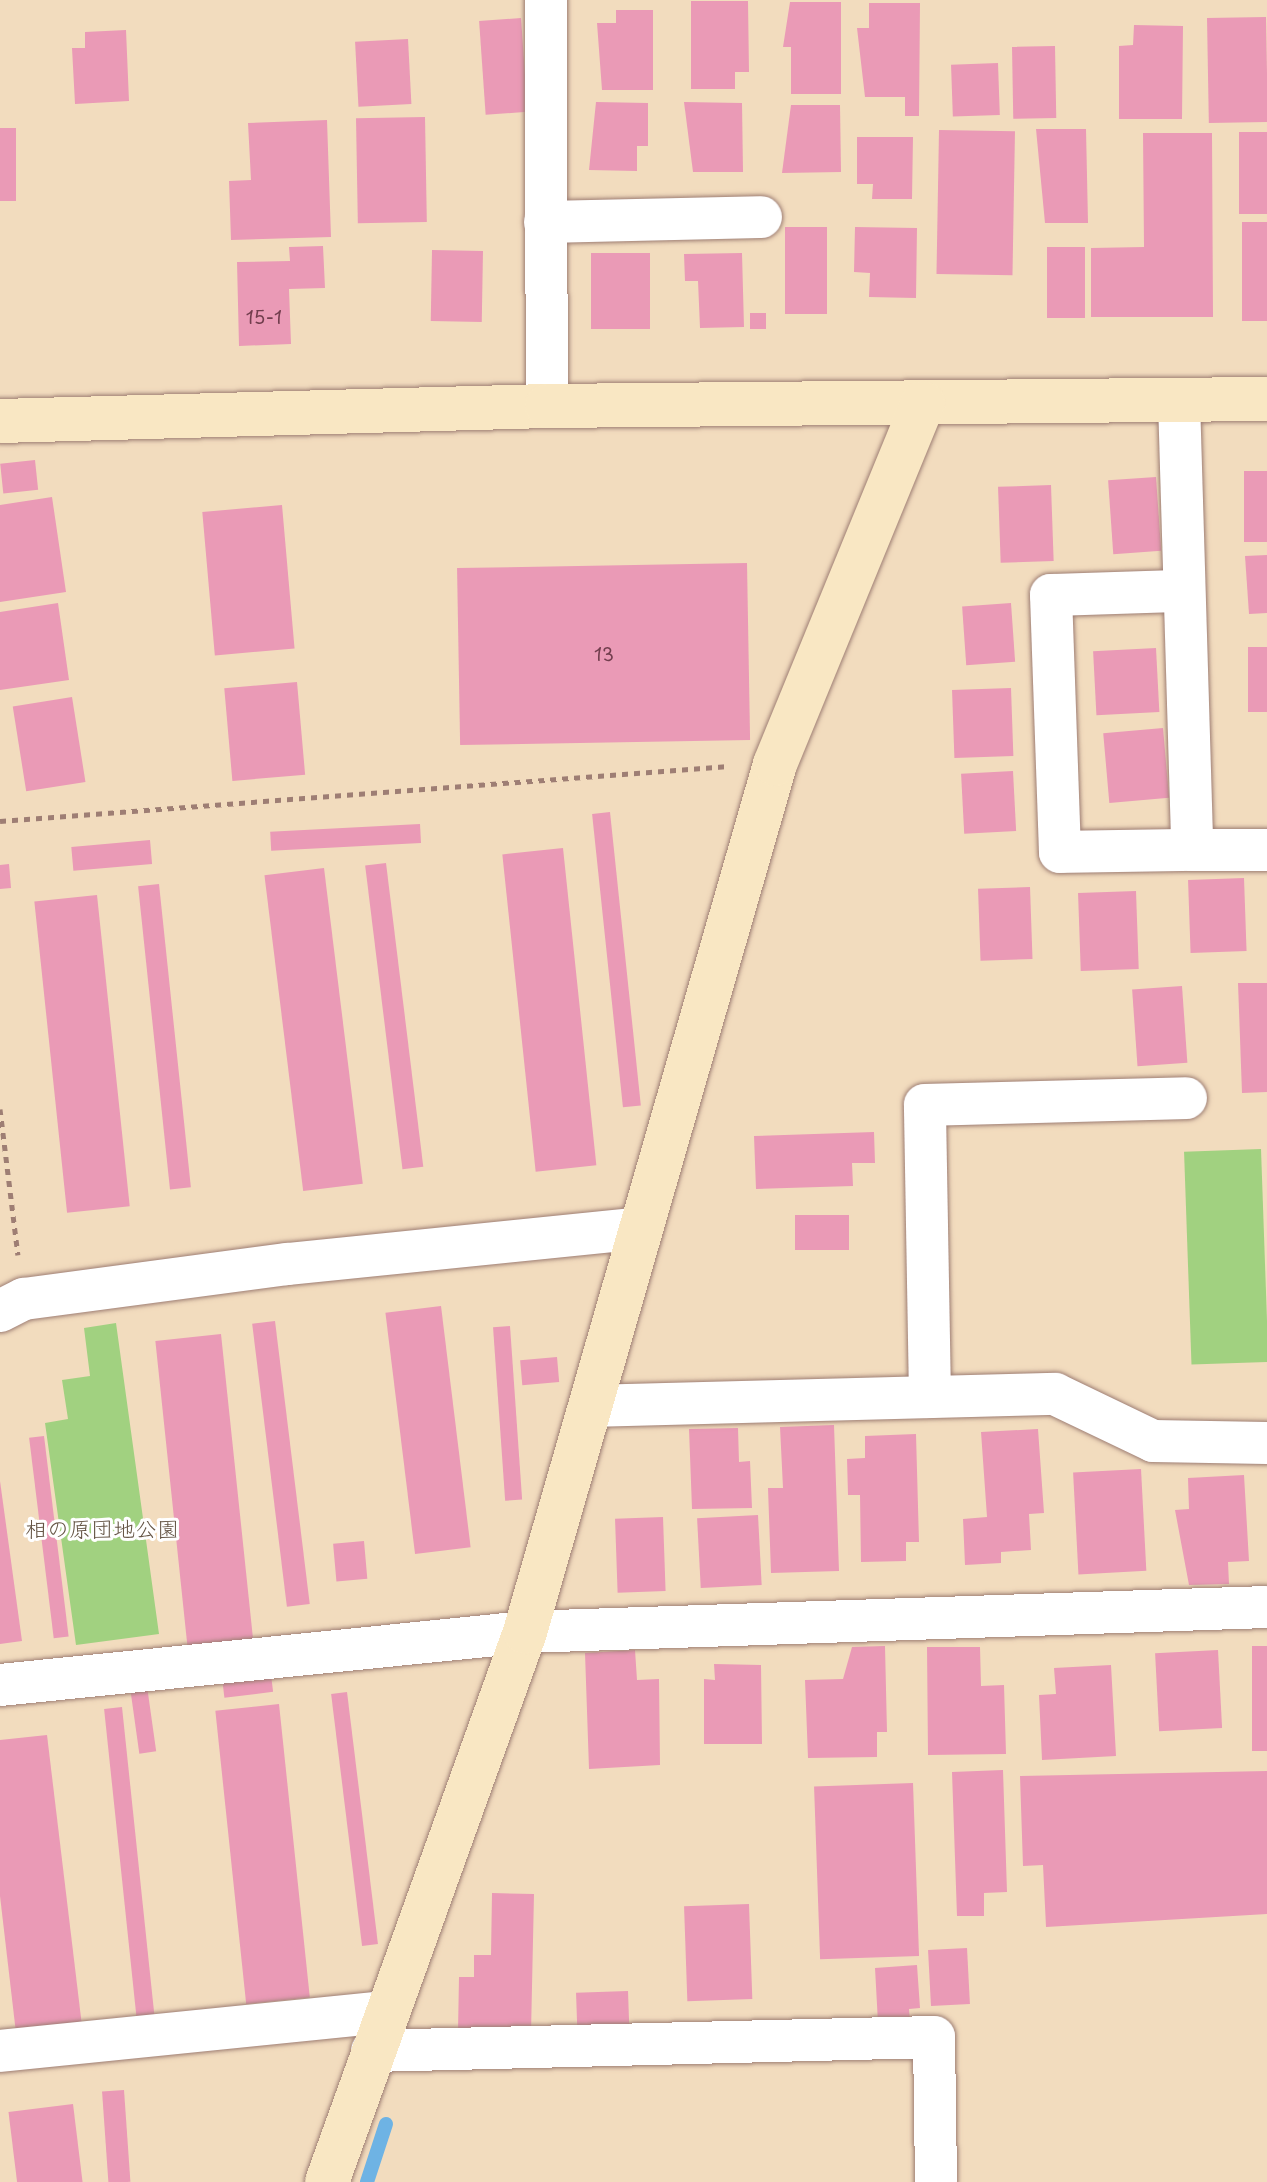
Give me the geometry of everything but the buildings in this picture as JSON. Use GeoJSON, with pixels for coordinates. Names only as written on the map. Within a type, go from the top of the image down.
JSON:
{"type":"FeatureCollection","features":[{"type":"Feature","properties":{"kind":"street"},"geometry":{"type":"LineString","coordinates":[[546,0],[547,406]]}},
{"type":"Feature","properties":{"kind":"street"},"geometry":{"type":"LineString","coordinates":[[545,222],[761,217]]}},
{"type":"Feature","properties":{"kind":"street"},"geometry":{"type":"LineString","coordinates":[[0,421],[547,406],[1267,399]]}},
{"type":"Feature","properties":{"kind":"street"},"geometry":{"type":"LineString","coordinates":[[1179,400],[1179,591],[1192,850]]}},
{"type":"Feature","properties":{"kind":"street"},"geometry":{"type":"LineString","coordinates":[[327,2182],[525,1632],[591,1406],[635,1229],[775,764],[923,403]]}},
{"type":"Feature","properties":{"kind":"street"},"geometry":{"type":"LineString","coordinates":[[1179,591],[1051,595],[1060,852],[1267,850]]}},
{"type":"Feature","properties":{"kind":"street"},"geometry":{"type":"LineString","coordinates":[[930,1397],[925,1105],[1186,1098]]}},
{"type":"Feature","properties":{"kind":"street"},"geometry":{"type":"LineString","coordinates":[[12,1305],[635,1229]]}},
{"type":"Feature","properties":{"kind":"street"},"geometry":{"type":"LineString","coordinates":[[591,1406],[1055,1394],[1153,1441],[1267,1443]]}},
{"type":"Feature","properties":{"kind":"street"},"geometry":{"type":"LineString","coordinates":[[0,1685],[525,1632],[1267,1607]]}},
{"type":"Feature","properties":{"kind":"street"},"geometry":{"type":"LineString","coordinates":[[0,2051],[379,2032],[934,2037],[936,2182]]}},
{"type":"Feature","properties":{"kind":"path"},"geometry":{"type":"LineString","coordinates":[[0,821],[775,764]]}},
{"type":"Feature","properties":{"kind":"path"},"geometry":{"type":"LineString","coordinates":[[0,1109],[12,1305]]}},
{"type":"Feature","properties":{"kind":"green space"},"geometry":{"type":"Polygon","coordinates":[[[1261,1149],[1267,1362],[1191,1365],[1184,1152],[1261,1149]]]}},
{"type":"Feature","properties":{"kind":"green space","name":"相の原団地公園"},"geometry":{"type":"Polygon","coordinates":[[[116,1323],[159,1634],[76,1645],[45,1423],[68,1419],[62,1380],[90,1376],[84,1328],[116,1323]]]}},
{"type":"Feature","properties":{"kind":"waterway"},"geometry":{"type":"LineString","coordinates":[[367,2182],[386,2124]]}}]}
